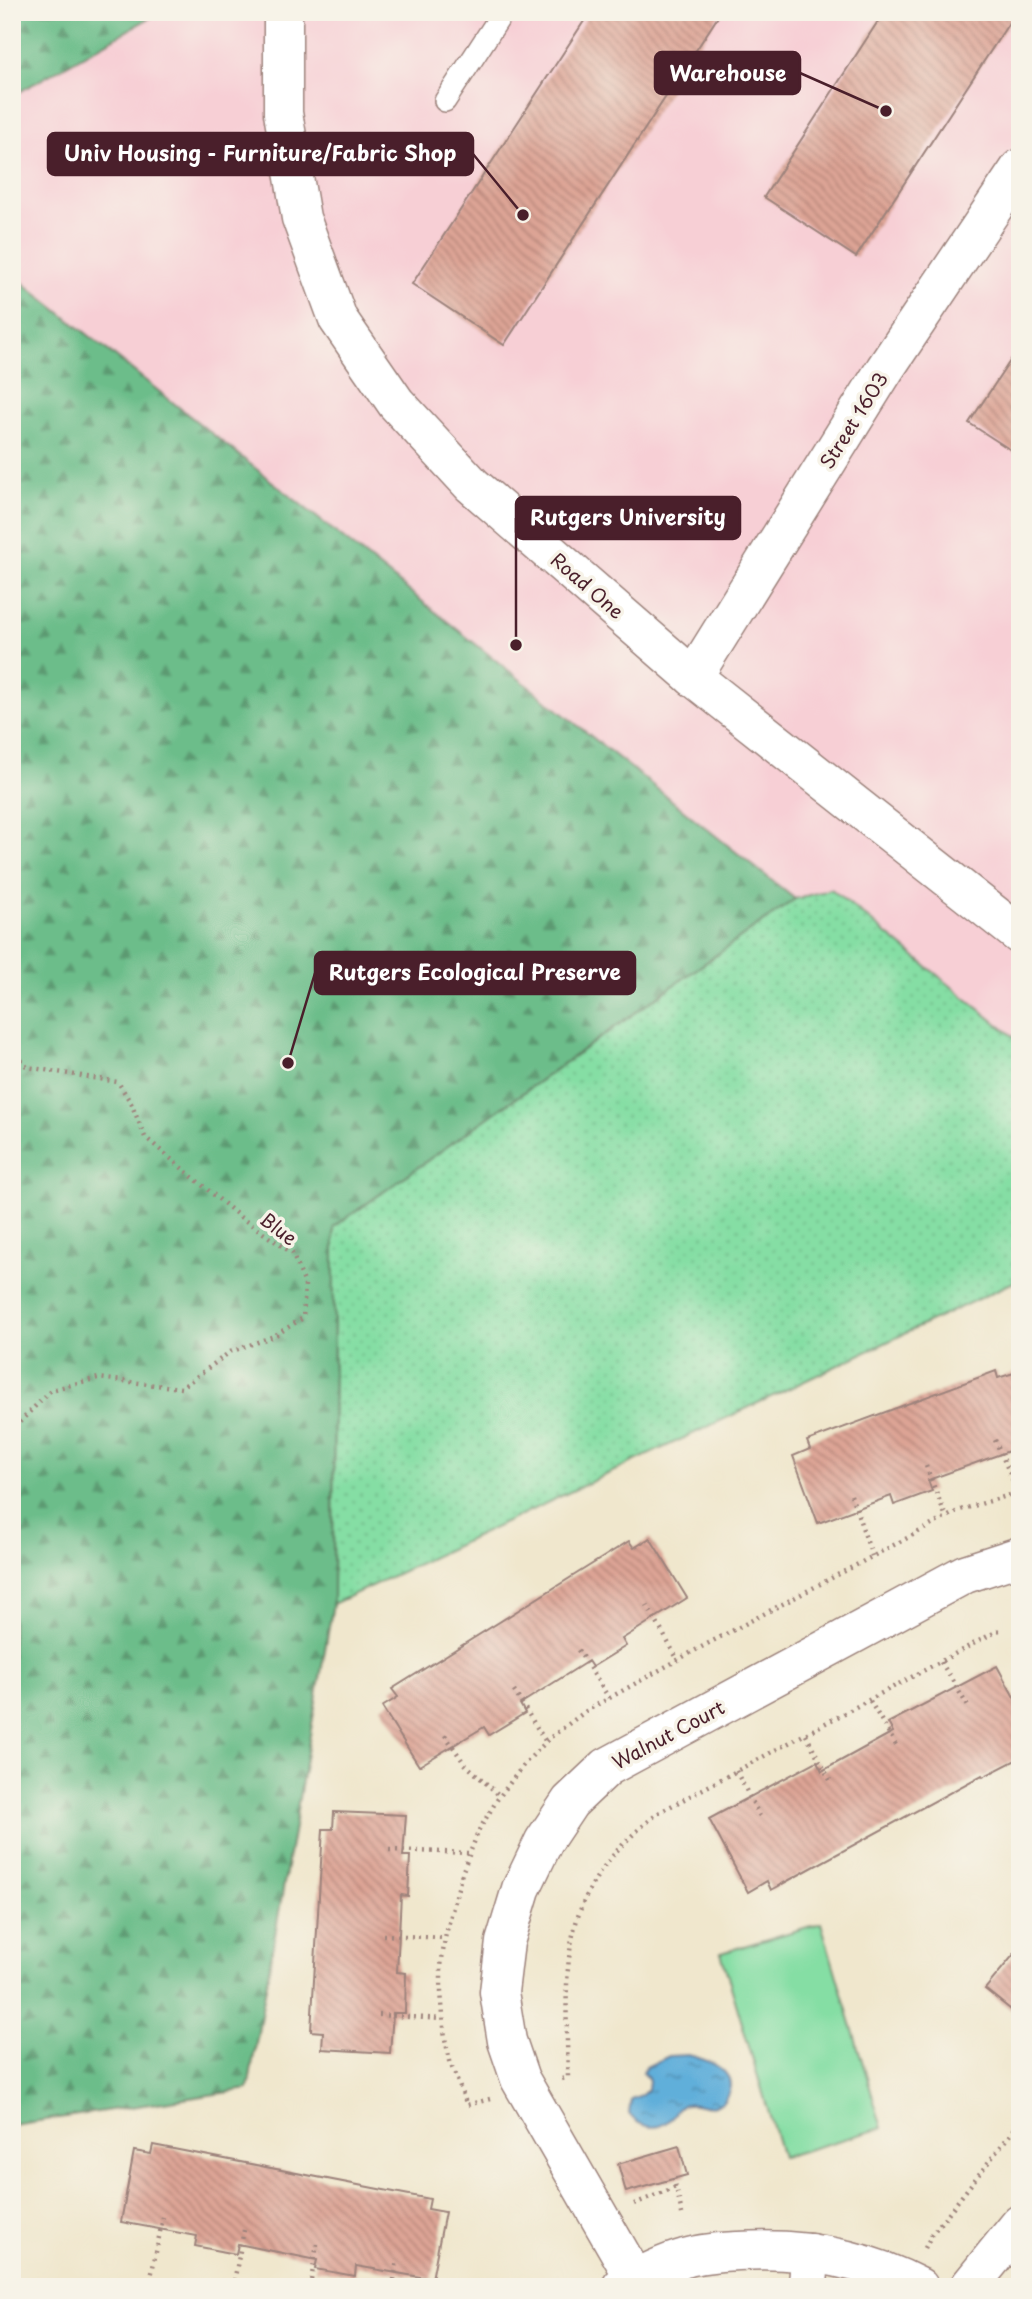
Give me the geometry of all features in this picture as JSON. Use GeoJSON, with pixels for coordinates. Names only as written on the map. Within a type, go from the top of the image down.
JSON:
{"type":"FeatureCollection","features":[{"type":"Feature","properties":{"kind":"street","name":"Road One"},"geometry":{"type":"LineString","coordinates":[[283,12],[283,113],[301,218],[338,319],[396,403],[472,485],[693,677],[1020,935]]}},
{"type":"Feature","properties":{"kind":"street","name":"Street 1603"},"geometry":{"type":"LineString","coordinates":[[693,677],[885,369],[1020,168]]}},
{"type":"Feature","properties":{"kind":"street","name":"Walnut Court"},"geometry":{"type":"LineString","coordinates":[[628,2283],[526,2090],[507,2041],[499,1993],[505,1942],[521,1889],[544,1841],[570,1802],[607,1767],[964,1574],[1020,1556]]}},
{"type":"Feature","properties":{"kind":"street"},"geometry":{"type":"LineString","coordinates":[[969,2287],[1020,2224]]}},
{"type":"Feature","properties":{"kind":"street"},"geometry":{"type":"LineString","coordinates":[[628,2283],[685,2258],[710,2253],[772,2249],[809,2270],[849,2258],[872,2266],[920,2272]]}},
{"type":"Feature","properties":{"kind":"lane"},"geometry":{"type":"LineString","coordinates":[[445,101],[503,12]]}},
{"type":"Feature","properties":{"kind":"path","name":"Blue"},"geometry":{"type":"LineString","coordinates":[[12,1049],[27,1067],[118,1083],[131,1103],[145,1137],[240,1217],[292,1253],[305,1284],[303,1318],[274,1336],[230,1352],[181,1388],[97,1378],[51,1390],[12,1430]]}},
{"type":"Feature","properties":{"kind":"path"},"geometry":{"type":"LineString","coordinates":[[995,1440],[1018,1492]]}},
{"type":"Feature","properties":{"kind":"path"},"geometry":{"type":"LineString","coordinates":[[926,1466],[946,1517]]}},
{"type":"Feature","properties":{"kind":"path"},"geometry":{"type":"LineString","coordinates":[[851,1495],[873,1556]]}},
{"type":"Feature","properties":{"kind":"path"},"geometry":{"type":"LineString","coordinates":[[647,1605],[678,1660]]}},
{"type":"Feature","properties":{"kind":"path"},"geometry":{"type":"LineString","coordinates":[[467,2105],[568,2077],[566,2022],[569,1952],[575,1925],[592,1883],[610,1856],[656,1814],[1003,1628]]}},
{"type":"Feature","properties":{"kind":"path"},"geometry":{"type":"LineString","coordinates":[[578,1650],[609,1698]]}},
{"type":"Feature","properties":{"kind":"path"},"geometry":{"type":"LineString","coordinates":[[941,1662],[969,1708]]}},
{"type":"Feature","properties":{"kind":"path"},"geometry":{"type":"LineString","coordinates":[[514,1691],[546,1742]]}},
{"type":"Feature","properties":{"kind":"path"},"geometry":{"type":"LineString","coordinates":[[870,1701],[897,1747]]}},
{"type":"Feature","properties":{"kind":"path"},"geometry":{"type":"LineString","coordinates":[[445,1735],[464,1763],[500,1796]]}},
{"type":"Feature","properties":{"kind":"path"},"geometry":{"type":"LineString","coordinates":[[806,1735],[831,1782]]}},
{"type":"Feature","properties":{"kind":"path"},"geometry":{"type":"LineString","coordinates":[[736,1771],[762,1820]]}},
{"type":"Feature","properties":{"kind":"path"},"geometry":{"type":"LineString","coordinates":[[389,1850],[469,1853]]}},
{"type":"Feature","properties":{"kind":"path"},"geometry":{"type":"LineString","coordinates":[[383,1935],[445,1938]]}},
{"type":"Feature","properties":{"kind":"path"},"geometry":{"type":"LineString","coordinates":[[379,2015],[442,2019]]}},
{"type":"Feature","properties":{"kind":"path"},"geometry":{"type":"LineString","coordinates":[[920,2272],[932,2234],[1020,2122]]}},
{"type":"Feature","properties":{"kind":"path"},"geometry":{"type":"LineString","coordinates":[[149,2287],[163,2217]]}},
{"type":"Feature","properties":{"kind":"path"},"geometry":{"type":"LineString","coordinates":[[233,2287],[244,2230]]}},
{"type":"Feature","properties":{"kind":"path"},"geometry":{"type":"LineString","coordinates":[[310,2287],[317,2244]]}},
{"type":"Feature","properties":{"kind":"path"},"geometry":{"type":"LineString","coordinates":[[393,2287],[397,2259]]}},
{"type":"Feature","properties":{"kind":"path"},"geometry":{"type":"LineString","coordinates":[[12,2284],[113,2287]]}},
{"type":"Feature","properties":{"kind":"shaded area"},"geometry":{"type":"Polygon","coordinates":[[[12,12],[1020,12],[1020,1278],[333,1604],[12,1921],[12,12]]]}},
{"type":"Feature","properties":{"kind":"green space"},"geometry":{"type":"Polygon","coordinates":[[[12,12],[160,12],[12,96],[12,12]]]}},
{"type":"Feature","properties":{"kind":"green space"},"geometry":{"type":"Polygon","coordinates":[[[12,274],[795,899],[334,1227],[333,1604],[248,2089],[12,2125],[12,274]]]}},
{"type":"Feature","properties":{"kind":"green space"},"geometry":{"type":"Polygon","coordinates":[[[831,889],[1020,1042],[1020,1279],[333,1604],[334,1227],[795,899],[831,889]]]}},
{"type":"Feature","properties":{"kind":"green space"},"geometry":{"type":"Polygon","coordinates":[[[821,1923],[882,2128],[782,2157],[721,1953],[821,1923]]]}},
{"type":"Feature","properties":{"kind":"water"},"geometry":{"type":"Polygon","coordinates":[[[688,2055],[712,2063],[725,2073],[730,2087],[724,2100],[711,2107],[691,2103],[683,2105],[668,2121],[658,2126],[647,2126],[633,2118],[629,2114],[631,2099],[642,2095],[648,2089],[649,2080],[643,2072],[646,2067],[669,2056],[688,2055]]]}},
{"type":"Feature","properties":{"kind":"building"},"geometry":{"type":"Polygon","coordinates":[[[590,12],[721,12],[504,345],[412,284],[590,12]]]}},
{"type":"Feature","properties":{"kind":"building"},"geometry":{"type":"Polygon","coordinates":[[[884,12],[1016,12],[856,257],[764,197],[884,12]]]}},
{"type":"Feature","properties":{"kind":"building"},"geometry":{"type":"Polygon","coordinates":[[[1020,346],[1020,456],[969,423],[1020,346]]]}},
{"type":"Feature","properties":{"kind":"building"},"geometry":{"type":"Polygon","coordinates":[[[996,1371],[998,1378],[1020,1371],[1020,1447],[928,1480],[932,1491],[894,1505],[891,1496],[818,1523],[793,1456],[810,1449],[807,1441],[996,1371]]]}},
{"type":"Feature","properties":{"kind":"building"},"geometry":{"type":"Polygon","coordinates":[[[650,1538],[687,1598],[622,1639],[626,1646],[592,1667],[588,1661],[520,1704],[525,1713],[489,1735],[484,1727],[419,1766],[382,1707],[398,1697],[392,1689],[629,1541],[634,1548],[650,1538]]]}},
{"type":"Feature","properties":{"kind":"building"},"geometry":{"type":"Polygon","coordinates":[[[997,1666],[1020,1708],[1020,1758],[983,1777],[982,1775],[771,1890],[767,1881],[748,1892],[709,1819],[817,1761],[822,1771],[893,1732],[888,1723],[997,1666]]]}},
{"type":"Feature","properties":{"kind":"building"},"geometry":{"type":"Polygon","coordinates":[[[334,1812],[406,1815],[403,1856],[410,1856],[408,1896],[401,1895],[397,1972],[406,1973],[405,2013],[393,2013],[390,2053],[322,2049],[323,2032],[311,2031],[323,1829],[333,1829],[334,1812]]]}},
{"type":"Feature","properties":{"kind":"building"},"geometry":{"type":"Polygon","coordinates":[[[1020,1947],[1020,2017],[985,1989],[1020,1947]]]}},
{"type":"Feature","properties":{"kind":"building"},"geometry":{"type":"Polygon","coordinates":[[[153,2145],[430,2199],[428,2209],[445,2212],[432,2279],[356,2266],[355,2276],[315,2269],[317,2260],[238,2244],[236,2254],[195,2246],[197,2236],[121,2222],[134,2151],[151,2154],[153,2145]]]}},
{"type":"Feature","properties":{"kind":"building"},"geometry":{"type":"Polygon","coordinates":[[[679,2146],[687,2175],[626,2192],[618,2164],[679,2146]]]}},
{"type":"Feature","properties":{"kind":"place","name":"Warehouse"},"geometry":{"type":"Point","coordinates":[886,111]}},
{"type":"Feature","properties":{"kind":"place","name":"Univ Housing - Furniture/Fabric Shop"},"geometry":{"type":"Point","coordinates":[523,215]}},
{"type":"Feature","properties":{"kind":"place","name":"Rutgers University"},"geometry":{"type":"Point","coordinates":[516,645]}},
{"type":"Feature","properties":{"kind":"place","name":"Rutgers Ecological Preserve"},"geometry":{"type":"Point","coordinates":[288,1063]}}]}
